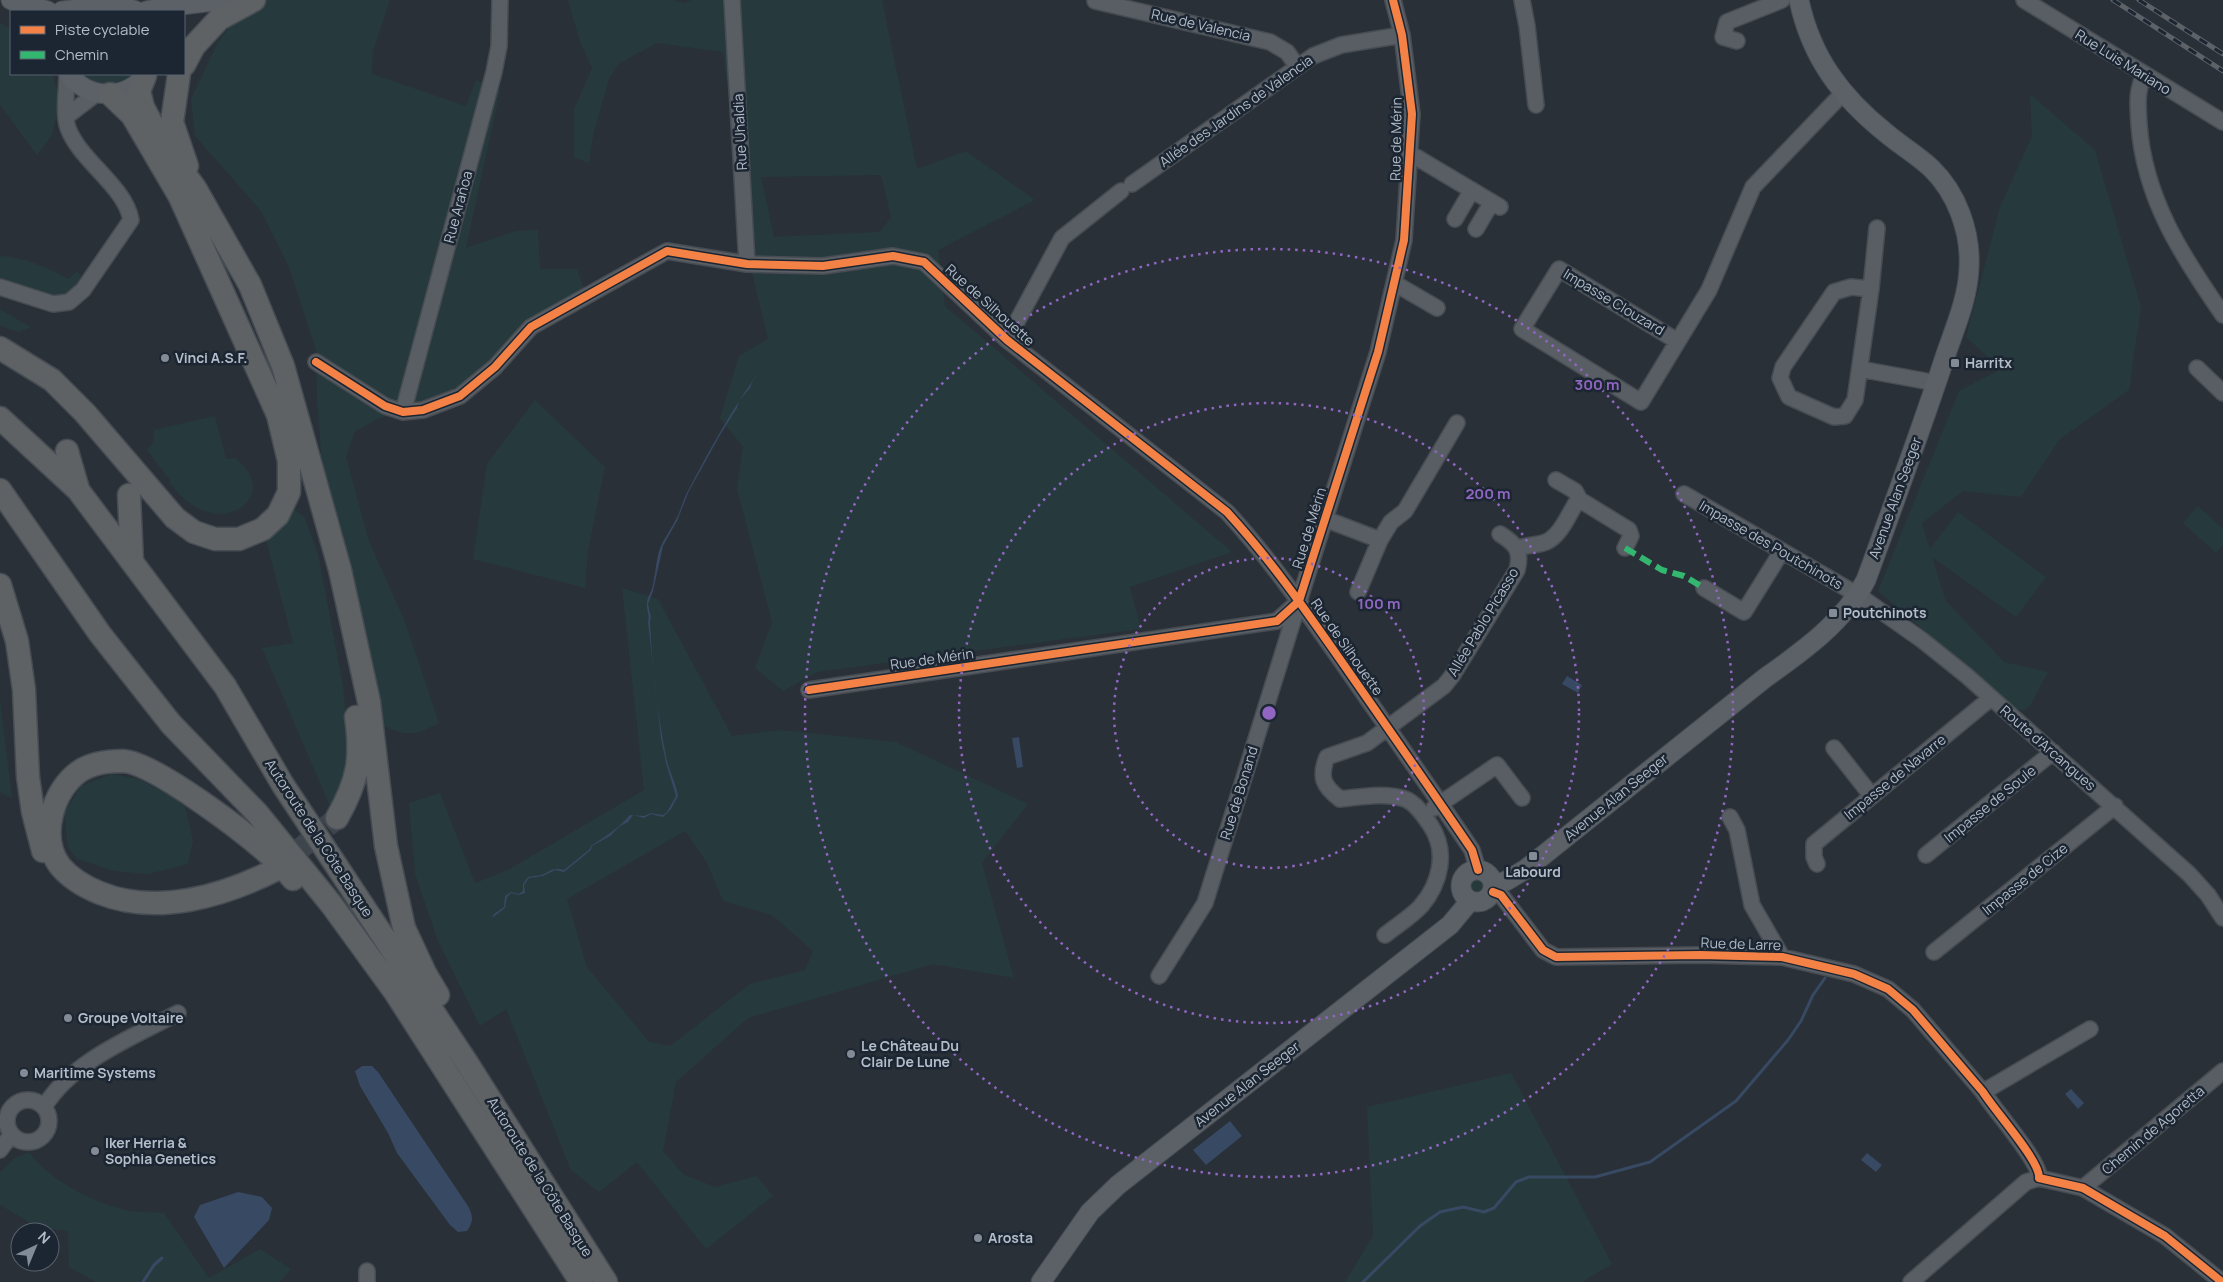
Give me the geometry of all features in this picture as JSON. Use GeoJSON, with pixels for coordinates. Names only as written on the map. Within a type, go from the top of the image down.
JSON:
{"type":"FeatureCollection","features":[{"type":"Feature","properties":{"kind":"highway"},"geometry":{"type":"LineString","coordinates":[[185,63],[194,46],[219,19],[254,0]]}},
{"type":"Feature","properties":{"kind":"highway"},"geometry":{"type":"LineString","coordinates":[[145,75],[139,91],[143,107],[163,145],[195,188],[250,285],[283,366],[340,570],[369,702],[386,846],[404,928],[425,973],[462,1036],[467,1063]]}},
{"type":"Feature","properties":{"kind":"highway"},"geometry":{"type":"LineString","coordinates":[[179,75],[172,122],[195,188]]}},
{"type":"Feature","properties":{"kind":"highway"},"geometry":{"type":"LineString","coordinates":[[103,94],[132,115],[180,197],[296,459],[321,537],[340,617],[359,738],[358,769],[340,821],[357,800],[366,773],[362,676]]}},
{"type":"Feature","properties":{"kind":"highway"},"geometry":{"type":"LineString","coordinates":[[0,348],[52,380],[85,413],[175,518],[194,532],[215,539],[239,539],[262,529],[278,515],[289,492],[289,461],[278,415]]}},
{"type":"Feature","properties":{"kind":"highway","name":"Autoroute de la Côte Basque"},"geometry":{"type":"LineString","coordinates":[[0,418],[78,490],[225,686],[283,785],[467,1063],[606,1282]]}},
{"type":"Feature","properties":{"kind":"highway"},"geometry":{"type":"LineString","coordinates":[[67,451],[78,490]]}},
{"type":"Feature","properties":{"kind":"highway","name":"Autoroute de la Côte Basque"},"geometry":{"type":"LineString","coordinates":[[0,490],[100,634],[171,724],[257,813],[331,904],[395,992],[581,1282]]}},
{"type":"Feature","properties":{"kind":"highway"},"geometry":{"type":"LineString","coordinates":[[129,495],[132,562]]}},
{"type":"Feature","properties":{"kind":"highway"},"geometry":{"type":"LineString","coordinates":[[0,584],[17,641],[24,690],[28,777],[33,812],[40,846],[57,875],[80,896],[107,907],[137,913],[175,910],[235,897],[278,872],[233,889],[175,902],[138,903],[112,898],[87,888],[75,880],[59,864],[49,839],[53,808],[64,787],[80,771],[102,762],[126,761],[152,771],[184,790],[273,857],[338,932],[375,980],[395,992]]}},
{"type":"Feature","properties":{"kind":"main road"},"geometry":{"type":"LineString","coordinates":[[11,0],[45,10]]}},
{"type":"Feature","properties":{"kind":"main road"},"geometry":{"type":"LineString","coordinates":[[156,10],[223,0]]}},
{"type":"Feature","properties":{"kind":"main road","name":"Avenue Alan Seeger"},"geometry":{"type":"LineString","coordinates":[[1493,889],[1526,869],[1806,648],[1840,616],[1858,595],[1900,488],[1966,291],[1969,268],[1969,243],[1964,222],[1957,207],[1931,168],[1884,132],[1843,93],[1828,74],[1806,29],[1799,0]]}},
{"type":"Feature","properties":{"kind":"main road"},"geometry":{"type":"LineString","coordinates":[[69,10],[83,8],[100,1],[114,1],[127,5],[134,10]]}},
{"type":"Feature","properties":{"kind":"main road"},"geometry":{"type":"LineString","coordinates":[[0,4],[15,10]]}},
{"type":"Feature","properties":{"kind":"main road"},"geometry":{"type":"LineString","coordinates":[[69,75],[76,82],[103,94],[123,92],[135,86],[145,75]]}},
{"type":"Feature","properties":{"kind":"main road"},"geometry":{"type":"LineString","coordinates":[[1478,870],[1490,876],[1493,889],[1485,901],[1475,903],[1462,893],[1461,882],[1467,873],[1478,870]]}},
{"type":"Feature","properties":{"kind":"main road","name":"Avenue Alan Seeger"},"geometry":{"type":"LineString","coordinates":[[1041,1282],[1090,1212],[1118,1185],[1450,924],[1470,901]]}},
{"type":"Feature","properties":{"kind":"street","name":"Rue Arañoa"},"geometry":{"type":"LineString","coordinates":[[403,412],[494,72],[500,46],[500,0]]}},
{"type":"Feature","properties":{"kind":"street","name":"Rue Uhaldia"},"geometry":{"type":"LineString","coordinates":[[732,0],[747,264]]}},
{"type":"Feature","properties":{"kind":"street","name":"Rue de Mérin"},"geometry":{"type":"LineString","coordinates":[[809,690],[1277,621],[1300,601],[1378,352],[1404,240],[1411,154],[1412,114],[1402,35],[1393,0]]}},
{"type":"Feature","properties":{"kind":"street"},"geometry":{"type":"LineString","coordinates":[[1522,0],[1528,26],[1536,105]]}},
{"type":"Feature","properties":{"kind":"street"},"geometry":{"type":"LineString","coordinates":[[1737,41],[1723,36],[1727,22],[1782,0]]}},
{"type":"Feature","properties":{"kind":"street","name":"Rue Luis Mariano"},"geometry":{"type":"LineString","coordinates":[[2024,0],[2223,122]]}},
{"type":"Feature","properties":{"kind":"street","name":"Rue de Valencia"},"geometry":{"type":"LineString","coordinates":[[1095,1],[1270,42],[1287,52],[1297,66]]}},
{"type":"Feature","properties":{"kind":"street","name":"Allée des Jardins de Valencia"},"geometry":{"type":"LineString","coordinates":[[1007,340],[1062,238],[1127,188],[1313,56],[1341,45],[1402,35]]}},
{"type":"Feature","properties":{"kind":"street"},"geometry":{"type":"LineString","coordinates":[[0,287],[53,304],[70,302],[83,290],[131,220],[129,211],[120,197],[67,127],[68,75]]}},
{"type":"Feature","properties":{"kind":"street"},"geometry":{"type":"LineString","coordinates":[[2144,75],[2137,96],[2140,145],[2146,173],[2174,240],[2223,315]]}},
{"type":"Feature","properties":{"kind":"street","name":"Impasse Clouzard"},"geometry":{"type":"LineString","coordinates":[[1678,341],[1559,269],[1522,329],[1640,402],[1678,341],[1709,290],[1753,187],[1843,93]]}},
{"type":"Feature","properties":{"kind":"street"},"geometry":{"type":"LineString","coordinates":[[67,116],[103,94]]}},
{"type":"Feature","properties":{"kind":"street"},"geometry":{"type":"LineString","coordinates":[[1411,154],[1496,205],[1476,229]]}},
{"type":"Feature","properties":{"kind":"street"},"geometry":{"type":"LineString","coordinates":[[1455,219],[1472,190]]}},
{"type":"Feature","properties":{"kind":"street"},"geometry":{"type":"LineString","coordinates":[[1871,289],[1851,288],[1834,292],[1783,367],[1780,378],[1789,397],[1834,418],[1845,416],[1855,400],[1871,289],[1877,228]]}},
{"type":"Feature","properties":{"kind":"street","name":"Rue de Silhouette"},"geometry":{"type":"LineString","coordinates":[[403,412],[423,410],[460,396],[495,367],[531,326],[667,251],[747,264],[823,266],[892,256],[924,262],[1007,340],[1227,512],[1258,546],[1300,601],[1472,850],[1478,870]]}},
{"type":"Feature","properties":{"kind":"street"},"geometry":{"type":"LineString","coordinates":[[1394,283],[1437,308]]}},
{"type":"Feature","properties":{"kind":"street"},"geometry":{"type":"LineString","coordinates":[[316,362],[385,406],[403,412]]}},
{"type":"Feature","properties":{"kind":"street"},"geometry":{"type":"LineString","coordinates":[[2197,368],[2223,393]]}},
{"type":"Feature","properties":{"kind":"street"},"geometry":{"type":"LineString","coordinates":[[1860,369],[1936,383]]}},
{"type":"Feature","properties":{"kind":"street"},"geometry":{"type":"LineString","coordinates":[[1358,592],[1380,540],[1391,522],[1405,511],[1458,423]]}},
{"type":"Feature","properties":{"kind":"street"},"geometry":{"type":"LineString","coordinates":[[1556,480],[1575,490],[1580,500],[1629,530],[1631,536],[1625,548]]}},
{"type":"Feature","properties":{"kind":"street","name":"Impasse des Poutchinots"},"geometry":{"type":"LineString","coordinates":[[1684,494],[1858,595]]}},
{"type":"Feature","properties":{"kind":"street","name":"Allée Pablo Picasso"},"geometry":{"type":"LineString","coordinates":[[1518,548],[1530,544],[1545,543],[1554,537],[1580,500]]}},
{"type":"Feature","properties":{"kind":"street"},"geometry":{"type":"LineString","coordinates":[[1325,519],[1380,540]]}},
{"type":"Feature","properties":{"kind":"street","name":"Allée Pablo Picasso"},"geometry":{"type":"LineString","coordinates":[[1385,935],[1420,908],[1435,886],[1442,862],[1436,834],[1419,809],[1405,799],[1385,796],[1340,799],[1327,788],[1322,770],[1327,757],[1367,743],[1444,686],[1452,676],[1517,570],[1520,560],[1518,548],[1514,542],[1500,534]]}},
{"type":"Feature","properties":{"kind":"street"},"geometry":{"type":"LineString","coordinates":[[1704,588],[1744,612],[1782,551]]}},
{"type":"Feature","properties":{"kind":"street","name":"Route d'Arcangues"},"geometry":{"type":"LineString","coordinates":[[1858,595],[1922,640],[2115,806],[2189,874],[2208,895],[2223,918]]}},
{"type":"Feature","properties":{"kind":"street","name":"Rue de Bonand"},"geometry":{"type":"LineString","coordinates":[[1159,976],[1205,903],[1300,601]]}},
{"type":"Feature","properties":{"kind":"street","name":"Impasse de Navarre"},"geometry":{"type":"LineString","coordinates":[[1817,864],[1814,856],[1814,844],[1871,795],[1991,698]]}},
{"type":"Feature","properties":{"kind":"street"},"geometry":{"type":"LineString","coordinates":[[1834,748],[1871,795]]}},
{"type":"Feature","properties":{"kind":"street","name":"Impasse de Soule"},"geometry":{"type":"LineString","coordinates":[[1926,855],[2053,752]]}},
{"type":"Feature","properties":{"kind":"street"},"geometry":{"type":"LineString","coordinates":[[1425,817],[1440,803],[1497,765],[1522,798]]}},
{"type":"Feature","properties":{"kind":"street","name":"Impasse de Cize"},"geometry":{"type":"LineString","coordinates":[[1934,952],[2115,806]]}},
{"type":"Feature","properties":{"kind":"street"},"geometry":{"type":"LineString","coordinates":[[1730,817],[1737,830],[1752,905],[1782,957]]}},
{"type":"Feature","properties":{"kind":"street","name":"Rue de Larre"},"geometry":{"type":"LineString","coordinates":[[1493,889],[1501,895],[1543,950],[1556,957],[1700,955],[1782,957],[1854,974],[1888,989],[1913,1010],[1987,1098],[2035,1163],[2039,1178]]}},
{"type":"Feature","properties":{"kind":"street"},"geometry":{"type":"LineString","coordinates":[[44,1107],[53,1092],[75,1072],[102,1054],[178,1013]]}},
{"type":"Feature","properties":{"kind":"street"},"geometry":{"type":"LineString","coordinates":[[1987,1098],[2090,1029]]}},
{"type":"Feature","properties":{"kind":"street","name":"Chemin de Agoretta"},"geometry":{"type":"LineString","coordinates":[[2084,1188],[2223,1071]]}},
{"type":"Feature","properties":{"kind":"street"},"geometry":{"type":"LineString","coordinates":[[26,1100],[38,1103],[44,1107],[49,1123],[41,1138],[31,1142],[20,1141],[11,1135],[7,1127],[5,1105],[14,1106],[26,1100]]}},
{"type":"Feature","properties":{"kind":"street"},"geometry":{"type":"LineString","coordinates":[[0,1150],[11,1135]]}},
{"type":"Feature","properties":{"kind":"street"},"geometry":{"type":"LineString","coordinates":[[1911,1282],[2026,1182],[2039,1178],[2084,1188],[2165,1236],[2222,1282]]}},
{"type":"Feature","properties":{"kind":"green space"},"geometry":{"type":"Polygon","coordinates":[[[250,0],[390,0],[373,51],[372,74],[466,106],[476,80],[500,91],[466,248],[515,231],[538,230],[540,269],[577,269],[584,290],[535,323],[447,395],[380,418],[355,431],[346,457],[369,541],[405,622],[439,723],[417,733],[398,732],[382,725],[361,611],[322,465],[317,399],[316,350],[289,267],[261,211],[195,136],[191,99],[218,42],[250,0]]]}},
{"type":"Feature","properties":{"kind":"green space"},"geometry":{"type":"Polygon","coordinates":[[[568,0],[673,0],[684,3],[691,0],[882,0],[917,169],[966,151],[1035,200],[938,250],[945,306],[1232,552],[1130,587],[1141,629],[817,672],[783,691],[755,668],[772,622],[737,489],[743,447],[720,418],[739,356],[768,339],[749,260],[723,52],[657,43],[618,64],[609,79],[593,136],[589,163],[574,157],[574,109],[592,68],[580,42],[568,0]],[[881,175],[761,177],[774,237],[880,232],[891,217],[881,175]]]}},
{"type":"Feature","properties":{"kind":"green space"},"geometry":{"type":"Polygon","coordinates":[[[0,23],[10,28],[10,75],[52,75],[60,99],[52,135],[37,155],[0,105],[0,23]]]}},
{"type":"Feature","properties":{"kind":"green space"},"geometry":{"type":"Polygon","coordinates":[[[77,75],[133,75],[118,85],[105,86],[77,75]]]}},
{"type":"Feature","properties":{"kind":"green space"},"geometry":{"type":"Polygon","coordinates":[[[2030,94],[2095,150],[2141,307],[2129,390],[2060,439],[2021,497],[1963,491],[1922,523],[1930,549],[1958,512],[2046,577],[2016,617],[1932,557],[1946,601],[2004,662],[2048,672],[2030,706],[2023,711],[2012,706],[1878,591],[1959,391],[2001,369],[1966,337],[2000,207],[2032,136],[2030,94]]]}},
{"type":"Feature","properties":{"kind":"green space"},"geometry":{"type":"Polygon","coordinates":[[[0,256],[18,258],[35,263],[68,279],[77,271],[81,276],[72,290],[62,297],[43,296],[0,282],[0,256]]]}},
{"type":"Feature","properties":{"kind":"green space"},"geometry":{"type":"Polygon","coordinates":[[[0,309],[31,327],[19,332],[0,326],[0,309]]]}},
{"type":"Feature","properties":{"kind":"green space"},"geometry":{"type":"Polygon","coordinates":[[[535,400],[605,467],[588,551],[585,588],[473,559],[487,464],[535,400]]]}},
{"type":"Feature","properties":{"kind":"green space"},"geometry":{"type":"Polygon","coordinates":[[[215,416],[226,459],[235,458],[247,471],[253,483],[251,495],[245,504],[235,511],[222,514],[207,512],[191,504],[179,494],[147,450],[153,442],[154,430],[215,416]]]}},
{"type":"Feature","properties":{"kind":"green space"},"geometry":{"type":"Polygon","coordinates":[[[2198,506],[2223,529],[2223,545],[2216,553],[2183,523],[2198,506]]]}},
{"type":"Feature","properties":{"kind":"green space"},"geometry":{"type":"Polygon","coordinates":[[[294,509],[305,518],[318,554],[343,685],[349,749],[340,791],[330,806],[262,648],[293,643],[266,540],[294,509]]]}},
{"type":"Feature","properties":{"kind":"green space"},"geometry":{"type":"Polygon","coordinates":[[[622,588],[658,599],[732,736],[781,730],[896,742],[1028,804],[982,863],[1014,978],[933,964],[748,1018],[676,1082],[663,1151],[683,1174],[715,1187],[757,1176],[773,1196],[706,1249],[637,1162],[599,1192],[571,1170],[506,1009],[480,1026],[438,941],[415,874],[409,803],[440,793],[475,883],[508,870],[644,790],[622,588]],[[685,831],[567,899],[587,967],[649,1042],[670,1046],[750,984],[805,970],[813,951],[772,915],[723,901],[707,863],[685,831]]]}},
{"type":"Feature","properties":{"kind":"green space"},"geometry":{"type":"Polygon","coordinates":[[[0,700],[12,798],[0,792],[0,700]]]}},
{"type":"Feature","properties":{"kind":"green space"},"geometry":{"type":"Polygon","coordinates":[[[112,774],[138,779],[169,795],[185,807],[193,840],[188,864],[148,874],[114,871],[77,859],[68,847],[64,813],[81,786],[112,774]]]}},
{"type":"Feature","properties":{"kind":"green space"},"geometry":{"type":"Polygon","coordinates":[[[1477,874],[1482,875],[1488,881],[1488,891],[1482,897],[1477,898],[1472,897],[1466,891],[1465,886],[1466,881],[1472,875],[1477,874]]]}},
{"type":"Feature","properties":{"kind":"green space"},"geometry":{"type":"Polygon","coordinates":[[[1511,1073],[1612,1264],[1582,1282],[1345,1282],[1373,1236],[1367,1107],[1511,1073]]]}},
{"type":"Feature","properties":{"kind":"green space"},"geometry":{"type":"Polygon","coordinates":[[[29,1152],[48,1172],[60,1181],[99,1202],[125,1210],[164,1213],[209,1278],[260,1249],[291,1269],[280,1282],[96,1282],[69,1267],[68,1231],[60,1230],[60,1222],[29,1222],[0,1205],[0,1172],[15,1158],[29,1152]]]}},
{"type":"Feature","properties":{"kind":"water"},"geometry":{"type":"Polygon","coordinates":[[[766,362],[750,388],[739,400],[755,377],[766,362]]]}},
{"type":"Feature","properties":{"kind":"water"},"geometry":{"type":"Polygon","coordinates":[[[739,401],[737,408],[689,491],[677,521],[663,546],[653,591],[648,604],[651,617],[653,670],[647,606],[659,551],[687,493],[739,401]]]}},
{"type":"Feature","properties":{"kind":"water"},"geometry":{"type":"Polygon","coordinates":[[[1567,676],[1582,685],[1578,693],[1562,684],[1567,676]]]}},
{"type":"Feature","properties":{"kind":"water"},"geometry":{"type":"Polygon","coordinates":[[[657,698],[667,761],[678,796],[671,809],[663,817],[651,814],[644,818],[634,815],[644,816],[651,813],[663,815],[667,812],[676,796],[661,738],[657,698]]]}},
{"type":"Feature","properties":{"kind":"water"},"geometry":{"type":"Polygon","coordinates":[[[1019,737],[1023,767],[1017,768],[1012,738],[1019,737]]]}},
{"type":"Feature","properties":{"kind":"water"},"geometry":{"type":"Polygon","coordinates":[[[630,815],[633,815],[628,822],[620,826],[610,836],[592,846],[591,850],[564,872],[555,870],[543,876],[529,878],[524,885],[525,893],[519,895],[511,893],[507,897],[505,908],[492,918],[494,914],[504,907],[505,896],[511,892],[519,894],[523,891],[523,884],[528,877],[541,875],[553,869],[564,870],[590,849],[591,846],[630,815]]]}},
{"type":"Feature","properties":{"kind":"water"},"geometry":{"type":"Polygon","coordinates":[[[362,1066],[372,1066],[378,1072],[468,1206],[472,1218],[467,1231],[458,1232],[450,1225],[397,1153],[388,1133],[360,1086],[355,1071],[362,1066]]]}},
{"type":"Feature","properties":{"kind":"water"},"geometry":{"type":"Polygon","coordinates":[[[2071,1089],[2084,1103],[2078,1109],[2065,1094],[2071,1089]]]}},
{"type":"Feature","properties":{"kind":"water"},"geometry":{"type":"Polygon","coordinates":[[[1230,1121],[1242,1136],[1206,1165],[1193,1150],[1230,1121]]]}},
{"type":"Feature","properties":{"kind":"water"},"geometry":{"type":"Polygon","coordinates":[[[1867,1153],[1882,1165],[1876,1172],[1861,1160],[1867,1153]]]}},
{"type":"Feature","properties":{"kind":"water"},"geometry":{"type":"Polygon","coordinates":[[[238,1192],[262,1197],[272,1208],[269,1220],[224,1268],[194,1217],[200,1205],[238,1192]]]}},
{"type":"Feature","properties":{"kind":"waterway"},"geometry":{"type":"LineString","coordinates":[[1363,1282],[1420,1226],[1440,1212],[1463,1207],[1484,1212],[1494,1208],[1516,1182],[1529,1177],[1595,1177],[1650,1162],[1736,1101],[1788,1040],[1801,1021],[1813,995],[1825,978]]}},
{"type":"Feature","properties":{"kind":"waterway"},"geometry":{"type":"LineString","coordinates":[[143,1282],[154,1265],[162,1258]]}},
{"type":"Feature","properties":{"kind":"tunnel"},"geometry":{"type":"LineString","coordinates":[[276,869],[337,818]]}},
{"type":"Feature","properties":{"kind":"railway"},"geometry":{"type":"LineString","coordinates":[[2113,0],[2223,71]]}},
{"type":"Feature","properties":{"kind":"railway"},"geometry":{"type":"LineString","coordinates":[[2139,0],[2223,54]]}},
{"type":"Feature","properties":{"kind":"marked path"},"geometry":{"type":"LineString","coordinates":[[1625,548],[1662,570],[1684,576],[1704,588]]}},
{"type":"Feature","properties":{"kind":"cycle path"},"geometry":{"type":"LineString","coordinates":[[809,690],[1277,621],[1299,601],[1378,352],[1404,240],[1412,114],[1402,35],[1393,0]]}},
{"type":"Feature","properties":{"kind":"cycle path"},"geometry":{"type":"LineString","coordinates":[[316,362],[385,406],[403,412],[423,410],[460,396],[495,367],[531,327],[667,251],[747,264],[823,266],[893,256],[924,262],[1007,340],[1227,512],[1274,568],[1330,645],[1472,850],[1478,870]]}},
{"type":"Feature","properties":{"kind":"cycle path"},"geometry":{"type":"LineString","coordinates":[[1493,892],[1501,895],[1543,950],[1556,957],[1700,955],[1782,957],[1854,974],[1888,989],[1913,1010],[1983,1092],[2033,1160],[2038,1170],[2039,1178],[2083,1188],[2165,1236],[2222,1282]]}},
{"type":"Feature","properties":{"kind":"place","name":"Vinci A.S.F."},"geometry":{"type":"Point","coordinates":[165,358]}},
{"type":"Feature","properties":{"kind":"place","name":"Harritx"},"geometry":{"type":"Point","coordinates":[1955,363]}},
{"type":"Feature","properties":{"kind":"place","name":"Poutchinots"},"geometry":{"type":"Point","coordinates":[1833,613]}},
{"type":"Feature","properties":{"kind":"place","name":"Labourd"},"geometry":{"type":"Point","coordinates":[1533,856]}},
{"type":"Feature","properties":{"kind":"place","name":"Groupe Voltaire"},"geometry":{"type":"Point","coordinates":[68,1018]}},
{"type":"Feature","properties":{"kind":"place","name":"Le Château Du Clair De Lune"},"geometry":{"type":"Point","coordinates":[851,1054]}},
{"type":"Feature","properties":{"kind":"place","name":"Maritime Systems"},"geometry":{"type":"Point","coordinates":[24,1073]}},
{"type":"Feature","properties":{"kind":"place","name":"Iker Herria & Sophia Genetics"},"geometry":{"type":"Point","coordinates":[95,1151]}},
{"type":"Feature","properties":{"kind":"place","name":"Arosta"},"geometry":{"type":"Point","coordinates":[978,1238]}}]}
